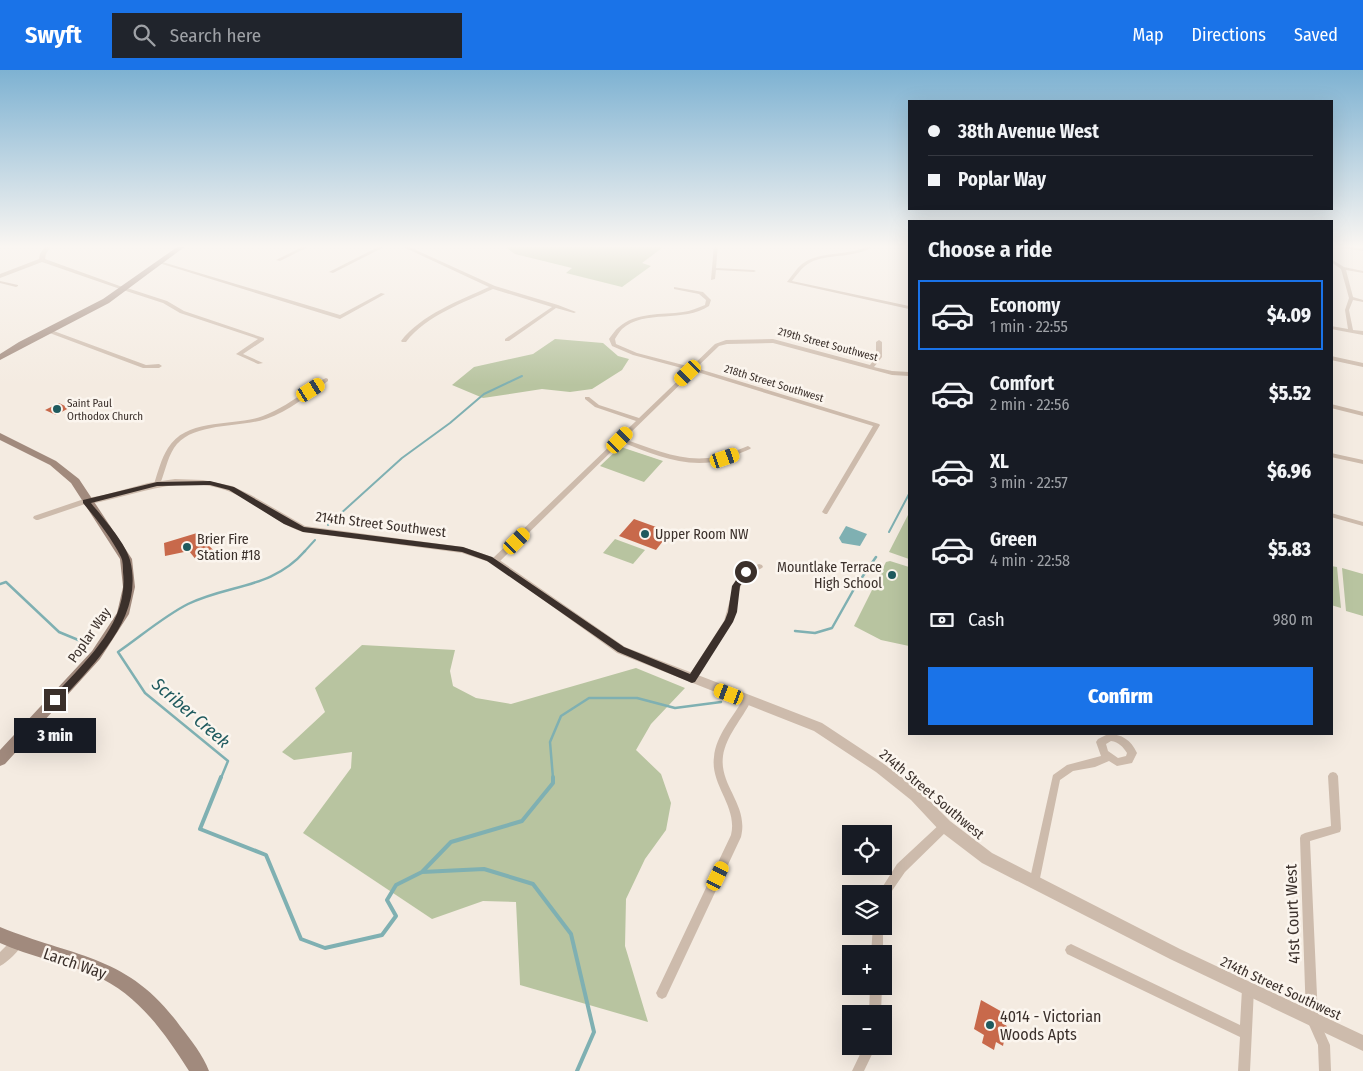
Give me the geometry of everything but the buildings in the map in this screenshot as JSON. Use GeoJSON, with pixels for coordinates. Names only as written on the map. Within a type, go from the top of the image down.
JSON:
{"type":"FeatureCollection","features":[{"type":"Feature","properties":{"kind":"main road"},"geometry":{"type":"LineString","coordinates":[[0,358],[49,330],[93,309],[121,292]]}},
{"type":"Feature","properties":{"kind":"main road","name":"Poplar Way"},"geometry":{"type":"LineString","coordinates":[[0,436],[54,463],[74,481],[126,558],[129,587],[123,614],[96,655],[0,760]]}},
{"type":"Feature","properties":{"kind":"main road","name":"Larch Way"},"geometry":{"type":"LineString","coordinates":[[0,935],[17,943],[98,968],[127,984],[157,1008],[200,1071]]}},
{"type":"Feature","properties":{"kind":"street"},"geometry":{"type":"LineString","coordinates":[[133,292],[165,302],[182,312],[262,340],[239,354],[260,363]]}},
{"type":"Feature","properties":{"kind":"street"},"geometry":{"type":"LineString","coordinates":[[258,292],[340,317],[383,294]]}},
{"type":"Feature","properties":{"kind":"street"},"geometry":{"type":"LineString","coordinates":[[404,340],[409,333],[436,316],[484,292]]}},
{"type":"Feature","properties":{"kind":"street"},"geometry":{"type":"LineString","coordinates":[[509,292],[574,312]]}},
{"type":"Feature","properties":{"kind":"street","name":"218th Street Southwest"},"geometry":{"type":"LineString","coordinates":[[695,292],[701,293],[709,300],[706,306],[693,312],[636,319],[617,329],[612,339],[614,345],[622,350],[693,369],[877,424],[825,512]]}},
{"type":"Feature","properties":{"kind":"street"},"geometry":{"type":"LineString","coordinates":[[833,292],[908,308]]}},
{"type":"Feature","properties":{"kind":"street"},"geometry":{"type":"LineString","coordinates":[[1348,292],[1350,298],[1348,310],[1351,331]]}},
{"type":"Feature","properties":{"kind":"street"},"geometry":{"type":"LineString","coordinates":[[1350,298],[1363,301]]}},
{"type":"Feature","properties":{"kind":"street"},"geometry":{"type":"LineString","coordinates":[[507,340],[556,306]]}},
{"type":"Feature","properties":{"kind":"street"},"geometry":{"type":"LineString","coordinates":[[1333,326],[1363,333]]}},
{"type":"Feature","properties":{"kind":"street"},"geometry":{"type":"LineString","coordinates":[[49,330],[145,367],[159,366]]}},
{"type":"Feature","properties":{"kind":"street","name":"219th Street Southwest"},"geometry":{"type":"LineString","coordinates":[[693,369],[717,345],[726,342],[773,341],[871,367],[906,374]]}},
{"type":"Feature","properties":{"kind":"street"},"geometry":{"type":"LineString","coordinates":[[871,367],[879,356],[879,342]]}},
{"type":"Feature","properties":{"kind":"street"},"geometry":{"type":"LineString","coordinates":[[1333,358],[1363,366]]}},
{"type":"Feature","properties":{"kind":"street"},"geometry":{"type":"LineString","coordinates":[[495,562],[693,369]]}},
{"type":"Feature","properties":{"kind":"street"},"geometry":{"type":"LineString","coordinates":[[157,484],[173,445],[180,438],[204,428],[249,422],[266,417],[326,380]]}},
{"type":"Feature","properties":{"kind":"street"},"geometry":{"type":"LineString","coordinates":[[587,398],[597,406],[640,420]]}},
{"type":"Feature","properties":{"kind":"street"},"geometry":{"type":"LineString","coordinates":[[1333,406],[1363,414]]}},
{"type":"Feature","properties":{"kind":"street"},"geometry":{"type":"LineString","coordinates":[[620,440],[676,459],[695,462],[715,461],[748,448]]}},
{"type":"Feature","properties":{"kind":"street"},"geometry":{"type":"LineString","coordinates":[[1333,455],[1363,462]]}},
{"type":"Feature","properties":{"kind":"street","name":"214th Street Southwest"},"geometry":{"type":"LineString","coordinates":[[86,501],[98,500],[157,484],[210,483],[231,489],[286,522],[303,529],[463,550],[495,562],[621,650],[747,701],[818,727],[880,768],[916,796],[944,826],[987,858],[1248,989],[1363,1043]]}},
{"type":"Feature","properties":{"kind":"street"},"geometry":{"type":"LineString","coordinates":[[36,518],[86,501]]}},
{"type":"Feature","properties":{"kind":"street"},"geometry":{"type":"LineString","coordinates":[[1333,516],[1363,524]]}},
{"type":"Feature","properties":{"kind":"street"},"geometry":{"type":"LineString","coordinates":[[692,679],[731,617],[739,579],[746,572],[759,567]]}},
{"type":"Feature","properties":{"kind":"street"},"geometry":{"type":"LineString","coordinates":[[662,993],[734,842],[738,825],[737,818],[718,764],[720,748],[747,701]]}},
{"type":"Feature","properties":{"kind":"street"},"geometry":{"type":"LineString","coordinates":[[1117,736],[1128,745],[1131,757],[1122,762],[1108,757],[1102,749],[1101,742],[1106,737],[1117,736]]}},
{"type":"Feature","properties":{"kind":"street"},"geometry":{"type":"LineString","coordinates":[[1034,883],[1056,778],[1066,768],[1081,764],[1099,763],[1108,757]]}},
{"type":"Feature","properties":{"kind":"street","name":"41st Court West"},"geometry":{"type":"LineString","coordinates":[[1325,1071],[1324,1045],[1312,1018],[1305,838],[1336,829],[1332,776]]}},
{"type":"Feature","properties":{"kind":"street"},"geometry":{"type":"LineString","coordinates":[[889,885],[901,868],[944,826]]}},
{"type":"Feature","properties":{"kind":"street"},"geometry":{"type":"LineString","coordinates":[[0,960],[17,943]]}},
{"type":"Feature","properties":{"kind":"street"},"geometry":{"type":"LineString","coordinates":[[1071,950],[1246,1034]]}},
{"type":"Feature","properties":{"kind":"street"},"geometry":{"type":"LineString","coordinates":[[1244,1071],[1248,989]]}},
{"type":"Feature","properties":{"kind":"street"},"geometry":{"type":"LineString","coordinates":[[858,1071],[866,1055]]}},
{"type":"Feature","properties":{"kind":"green space"},"geometry":{"type":"Polygon","coordinates":[[[555,339],[603,343],[618,356],[629,359],[622,370],[592,389],[570,392],[542,389],[483,398],[452,385],[474,367],[533,354],[555,339]]]}},
{"type":"Feature","properties":{"kind":"green space"},"geometry":{"type":"Polygon","coordinates":[[[622,447],[663,461],[644,482],[600,466],[622,447]]]}},
{"type":"Feature","properties":{"kind":"green space"},"geometry":{"type":"Polygon","coordinates":[[[908,515],[908,559],[889,552],[908,515]]]}},
{"type":"Feature","properties":{"kind":"green space"},"geometry":{"type":"Polygon","coordinates":[[[615,539],[645,550],[633,564],[603,553],[615,539]]]}},
{"type":"Feature","properties":{"kind":"green space"},"geometry":{"type":"Polygon","coordinates":[[[890,561],[908,567],[908,646],[881,640],[854,626],[886,562],[890,561]]]}},
{"type":"Feature","properties":{"kind":"green space"},"geometry":{"type":"Polygon","coordinates":[[[1333,566],[1337,567],[1341,608],[1333,606],[1333,566]]]}},
{"type":"Feature","properties":{"kind":"green space"},"geometry":{"type":"Polygon","coordinates":[[[1342,568],[1363,574],[1363,616],[1346,611],[1342,568]]]}},
{"type":"Feature","properties":{"kind":"green space"},"geometry":{"type":"Polygon","coordinates":[[[362,645],[455,650],[450,671],[453,686],[476,698],[511,704],[636,668],[685,688],[651,724],[636,750],[661,774],[671,803],[666,830],[645,859],[626,899],[625,946],[648,1022],[520,985],[516,902],[483,901],[432,919],[303,833],[351,768],[352,752],[294,760],[282,752],[325,712],[315,688],[362,645]]]}},
{"type":"Feature","properties":{"kind":"water"},"geometry":{"type":"Polygon","coordinates":[[[846,526],[867,534],[860,546],[842,543],[839,538],[846,526]]]}},
{"type":"Feature","properties":{"kind":"waterway"},"geometry":{"type":"LineString","coordinates":[[328,525],[402,458],[450,423],[484,394],[522,376]]}},
{"type":"Feature","properties":{"kind":"waterway"},"geometry":{"type":"LineString","coordinates":[[889,532],[908,496]]}},
{"type":"Feature","properties":{"kind":"waterway"},"geometry":{"type":"LineString","coordinates":[[304,552],[315,540]]}},
{"type":"Feature","properties":{"kind":"waterway"},"geometry":{"type":"LineString","coordinates":[[221,778],[228,761],[145,693],[118,652],[188,604],[264,579],[279,572],[304,552]]}},
{"type":"Feature","properties":{"kind":"waterway"},"geometry":{"type":"LineString","coordinates":[[795,631],[815,633],[832,628],[854,589],[876,557]]}},
{"type":"Feature","properties":{"kind":"waterway","name":"Scriber Creek"},"geometry":{"type":"LineString","coordinates":[[0,584],[6,582],[59,632],[88,644]]}},
{"type":"Feature","properties":{"kind":"waterway"},"geometry":{"type":"LineString","coordinates":[[553,778],[550,742],[561,716],[589,698],[637,698],[675,708],[721,702]]}},
{"type":"Feature","properties":{"kind":"waterway","name":"Scriber Creek"},"geometry":{"type":"LineString","coordinates":[[221,777],[200,829],[266,855],[301,939],[325,948],[382,935],[396,916],[387,900],[396,885],[422,872]]}},
{"type":"Feature","properties":{"kind":"waterway"},"geometry":{"type":"LineString","coordinates":[[422,872],[451,842],[522,821],[553,783],[553,778]]}},
{"type":"Feature","properties":{"kind":"waterway","name":"Scriber Creek"},"geometry":{"type":"LineString","coordinates":[[422,872],[484,869],[533,884],[571,934],[594,1032],[577,1071]]}},
{"type":"Feature","properties":{"kind":"place","name":"Saint Paul Orthodox Church"},"geometry":{"type":"Point","coordinates":[57,409]}},
{"type":"Feature","properties":{"kind":"place","name":"Upper Room NW"},"geometry":{"type":"Point","coordinates":[645,534]}},
{"type":"Feature","properties":{"kind":"place","name":"Brier Fire Station #18"},"geometry":{"type":"Point","coordinates":[187,547]}},
{"type":"Feature","properties":{"kind":"place","name":"Mountlake Terrace High School"},"geometry":{"type":"Point","coordinates":[892,575]}},
{"type":"Feature","properties":{"kind":"place","name":"4014 - Victorian Woods Apts"},"geometry":{"type":"Point","coordinates":[990,1025]}},
{"type":"Feature","properties":{"kind":"route"},"geometry":{"type":"LineString","coordinates":[[55,700],[72,684],[96,655],[123,614],[127,600],[129,587],[126,558],[86,501],[98,500],[157,484],[210,483],[231,489],[286,522],[303,529],[332,535],[426,544],[463,550],[490,559],[621,650],[692,679],[728,622],[733,612],[736,586],[739,579],[746,572]]}}]}
